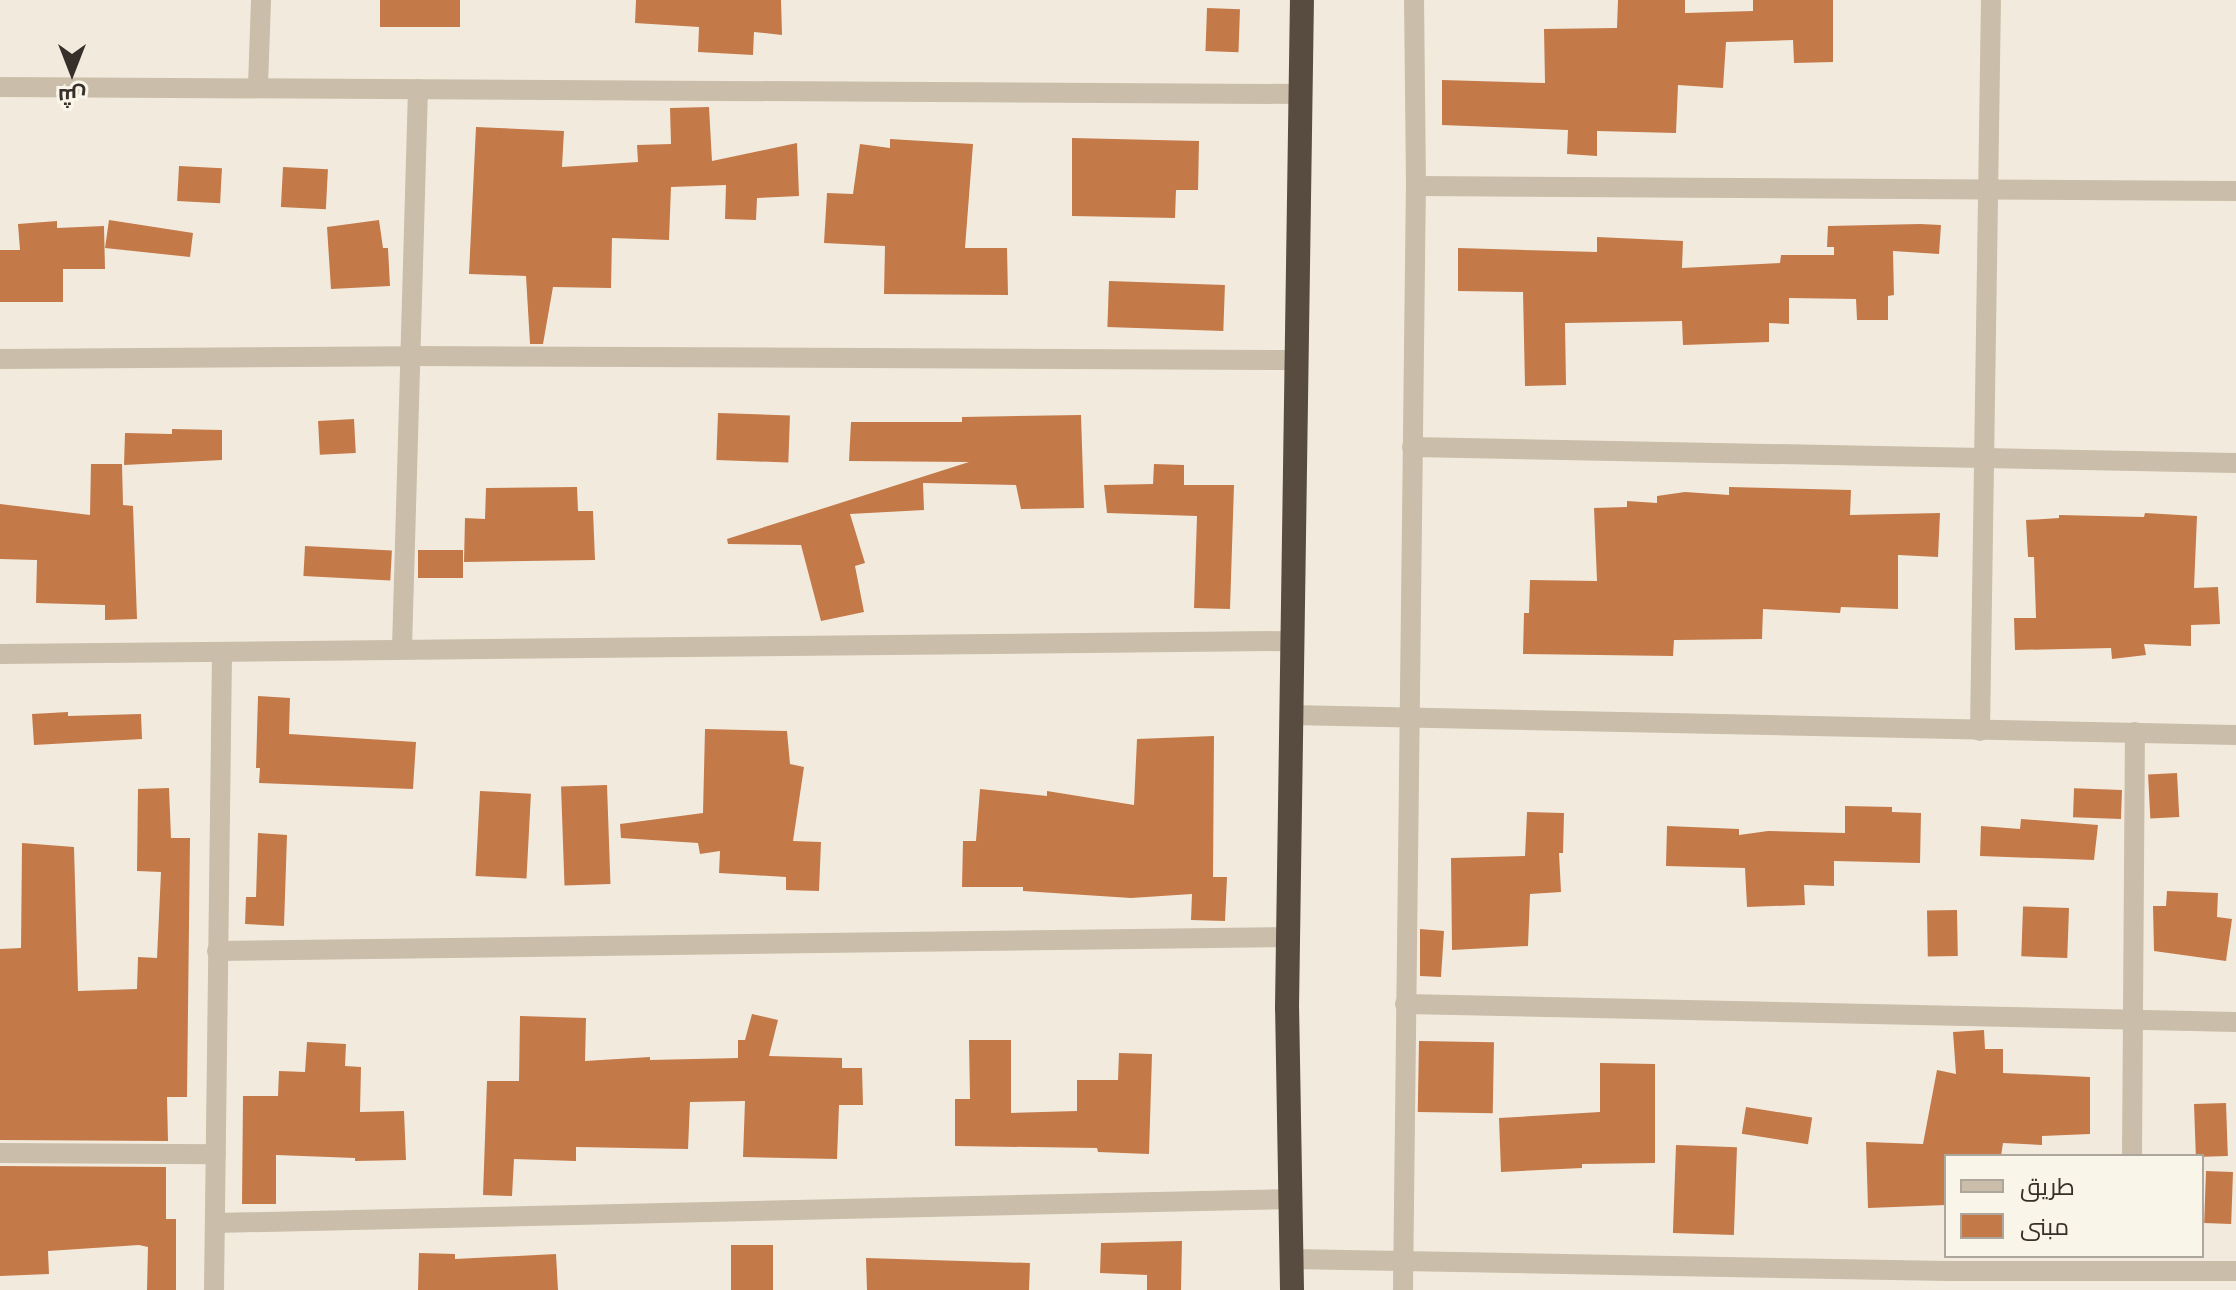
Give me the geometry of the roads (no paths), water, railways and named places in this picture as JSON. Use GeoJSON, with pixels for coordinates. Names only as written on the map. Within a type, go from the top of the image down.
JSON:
{"type":"FeatureCollection","features":[{"type":"Feature","properties":{"kind":"highway"},"geometry":{"type":"LineString","coordinates":[[1292,1290],[1288,937],[1302,0]]}},
{"type":"Feature","properties":{"kind":"street"},"geometry":{"type":"LineString","coordinates":[[258,86],[261,0]]}},
{"type":"Feature","properties":{"kind":"street"},"geometry":{"type":"LineString","coordinates":[[1403,1290],[1416,186],[1414,0]]}},
{"type":"Feature","properties":{"kind":"street"},"geometry":{"type":"LineString","coordinates":[[1980,731],[1991,0]]}},
{"type":"Feature","properties":{"kind":"street"},"geometry":{"type":"LineString","coordinates":[[0,87],[1301,94]]}},
{"type":"Feature","properties":{"kind":"street"},"geometry":{"type":"LineString","coordinates":[[402,648],[418,89]]}},
{"type":"Feature","properties":{"kind":"street"},"geometry":{"type":"LineString","coordinates":[[1416,186],[2236,191]]}},
{"type":"Feature","properties":{"kind":"street"},"geometry":{"type":"LineString","coordinates":[[0,359],[409,356],[1297,360]]}},
{"type":"Feature","properties":{"kind":"street"},"geometry":{"type":"LineString","coordinates":[[1412,447],[2236,463]]}},
{"type":"Feature","properties":{"kind":"street"},"geometry":{"type":"LineString","coordinates":[[0,654],[1292,641]]}},
{"type":"Feature","properties":{"kind":"street"},"geometry":{"type":"LineString","coordinates":[[214,1290],[222,652]]}},
{"type":"Feature","properties":{"kind":"street"},"geometry":{"type":"LineString","coordinates":[[1291,715],[2236,735]]}},
{"type":"Feature","properties":{"kind":"street"},"geometry":{"type":"LineString","coordinates":[[2132,1154],[2135,732]]}},
{"type":"Feature","properties":{"kind":"street"},"geometry":{"type":"LineString","coordinates":[[217,951],[1288,937]]}},
{"type":"Feature","properties":{"kind":"street"},"geometry":{"type":"LineString","coordinates":[[1405,1004],[2236,1022]]}},
{"type":"Feature","properties":{"kind":"street"},"geometry":{"type":"LineString","coordinates":[[0,1153],[216,1154]]}},
{"type":"Feature","properties":{"kind":"street"},"geometry":{"type":"LineString","coordinates":[[215,1223],[1291,1199]]}},
{"type":"Feature","properties":{"kind":"street"},"geometry":{"type":"LineString","coordinates":[[1291,1259],[1948,1280],[2132,1263],[2236,1271]]}}]}
